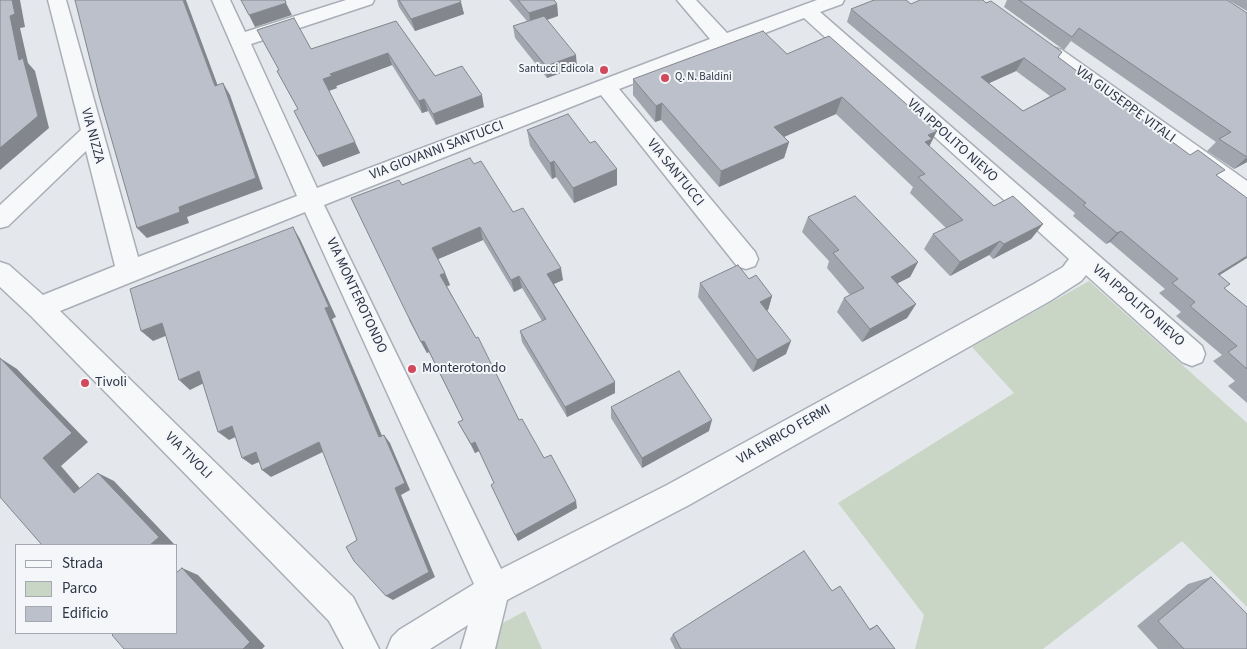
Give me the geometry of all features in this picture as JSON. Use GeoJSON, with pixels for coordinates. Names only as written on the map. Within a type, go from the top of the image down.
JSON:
{"type":"FeatureCollection","features":[{"type":"Feature","properties":{"kind":"street","name":"VIA NIZZA"},"geometry":{"type":"LineString","coordinates":[[57,0],[128,271]]}},
{"type":"Feature","properties":{"kind":"street","name":"VIA MONTEROTONDO"},"geometry":{"type":"LineString","coordinates":[[221,0],[311,201],[494,590]]}},
{"type":"Feature","properties":{"kind":"street"},"geometry":{"type":"LineString","coordinates":[[240,41],[365,0]]}},
{"type":"Feature","properties":{"kind":"street"},"geometry":{"type":"LineString","coordinates":[[686,0],[723,41]]}},
{"type":"Feature","properties":{"kind":"street","name":"VIA GIOVANNI SANTUCCI"},"geometry":{"type":"LineString","coordinates":[[40,308],[128,271],[604,86],[836,0]]}},
{"type":"Feature","properties":{"kind":"street","name":"VIA IPPOLITO NIEVO"},"geometry":{"type":"LineString","coordinates":[[806,10],[1078,266],[1192,354]]}},
{"type":"Feature","properties":{"kind":"street","name":"VIA GIUSEPPE VITALI"},"geometry":{"type":"LineString","coordinates":[[1041,45],[1247,193]]}},
{"type":"Feature","properties":{"kind":"street","name":"VIA SANTUCCI"},"geometry":{"type":"LineString","coordinates":[[604,86],[746,259]]}},
{"type":"Feature","properties":{"kind":"street"},"geometry":{"type":"LineString","coordinates":[[0,219],[91,133]]}},
{"type":"Feature","properties":{"kind":"street","name":"VIA ENRICO FERMI"},"geometry":{"type":"LineString","coordinates":[[404,649],[411,642],[494,590],[678,495],[1078,266]]}},
{"type":"Feature","properties":{"kind":"street","name":"VIA TIVOLI"},"geometry":{"type":"LineString","coordinates":[[0,272],[40,308],[341,609],[362,649]]}},
{"type":"Feature","properties":{"kind":"street"},"geometry":{"type":"LineString","coordinates":[[478,649],[494,590]]}},
{"type":"Feature","properties":{"kind":"green space"},"geometry":{"type":"Polygon","coordinates":[[[1089,281],[1247,423],[1247,607],[1182,541],[1043,649],[915,649],[924,615],[838,503],[1014,393],[972,347],[1089,281]]]}},
{"type":"Feature","properties":{"kind":"green space"},"geometry":{"type":"Polygon","coordinates":[[[525,611],[542,649],[491,649],[501,624],[525,611]]]}},
{"type":"Feature","properties":{"kind":"building"},"geometry":{"type":"Polygon","coordinates":[[[0,0],[12,0],[15,14],[10,16],[19,60],[23,58],[38,116],[0,148],[0,0]]]}},
{"type":"Feature","properties":{"kind":"building"},"geometry":{"type":"Polygon","coordinates":[[[75,0],[183,0],[215,86],[223,83],[256,178],[179,207],[180,212],[137,228],[100,99],[75,0]]]}},
{"type":"Feature","properties":{"kind":"building"},"geometry":{"type":"Polygon","coordinates":[[[241,0],[285,0],[286,3],[249,15],[241,0]]]}},
{"type":"Feature","properties":{"kind":"building"},"geometry":{"type":"Polygon","coordinates":[[[399,0],[460,0],[461,2],[411,19],[399,0]]]}},
{"type":"Feature","properties":{"kind":"building"},"geometry":{"type":"Polygon","coordinates":[[[518,0],[554,0],[557,4],[529,13],[518,0]]]}},
{"type":"Feature","properties":{"kind":"building"},"geometry":{"type":"Polygon","coordinates":[[[874,0],[906,0],[911,4],[920,0],[983,0],[986,3],[991,1],[1062,52],[1058,57],[1190,155],[1198,150],[1225,170],[1216,175],[1247,198],[1247,256],[1218,274],[1230,284],[1224,288],[1247,307],[1247,369],[1228,352],[1237,346],[1190,306],[1195,302],[1172,283],[1178,279],[1121,231],[1117,233],[1083,205],[1086,203],[851,9],[874,0]],[[1024,58],[981,77],[1023,111],[1066,89],[1024,58]]]}},
{"type":"Feature","properties":{"kind":"building"},"geometry":{"type":"Polygon","coordinates":[[[1019,0],[1227,0],[1247,13],[1247,157],[1219,139],[1231,132],[1079,28],[1072,37],[1019,0]]]}},
{"type":"Feature","properties":{"kind":"building"},"geometry":{"type":"Polygon","coordinates":[[[544,16],[576,55],[546,66],[513,26],[544,16]]]}},
{"type":"Feature","properties":{"kind":"building"},"geometry":{"type":"Polygon","coordinates":[[[294,18],[311,49],[396,21],[435,76],[462,66],[482,95],[433,114],[424,99],[419,101],[388,53],[330,74],[332,76],[323,79],[355,142],[317,156],[294,111],[298,109],[257,30],[294,18]]]}},
{"type":"Feature","properties":{"kind":"building"},"geometry":{"type":"Polygon","coordinates":[[[763,31],[787,54],[829,36],[937,131],[928,135],[932,139],[925,142],[994,206],[1013,196],[1043,224],[1004,244],[1000,241],[960,262],[933,234],[963,220],[918,177],[925,174],[842,97],[774,127],[789,142],[721,171],[662,103],[656,106],[633,79],[763,31]]]}},
{"type":"Feature","properties":{"kind":"building"},"geometry":{"type":"Polygon","coordinates":[[[568,114],[590,143],[595,141],[617,169],[573,188],[554,161],[550,163],[527,130],[568,114]]]}},
{"type":"Feature","properties":{"kind":"building"},"geometry":{"type":"Polygon","coordinates":[[[470,158],[474,164],[481,161],[513,212],[523,208],[561,268],[547,274],[615,382],[565,407],[520,331],[546,319],[519,276],[511,280],[480,227],[432,248],[445,273],[440,275],[476,338],[478,337],[519,420],[522,419],[544,458],[551,455],[576,501],[515,535],[491,485],[494,483],[475,442],[471,444],[458,422],[463,420],[424,341],[421,342],[351,198],[399,180],[402,185],[470,158]]]}},
{"type":"Feature","properties":{"kind":"building"},"geometry":{"type":"Polygon","coordinates":[[[855,196],[918,262],[891,277],[916,304],[870,329],[844,298],[864,288],[833,253],[839,250],[808,217],[855,196]]]}},
{"type":"Feature","properties":{"kind":"building"},"geometry":{"type":"Polygon","coordinates":[[[293,227],[329,307],[325,308],[379,437],[384,435],[405,483],[395,488],[429,572],[386,596],[354,561],[346,547],[357,540],[319,442],[262,470],[256,452],[242,458],[232,426],[218,432],[199,371],[179,380],[162,323],[141,331],[130,289],[293,227]]]}},
{"type":"Feature","properties":{"kind":"building"},"geometry":{"type":"Polygon","coordinates":[[[738,265],[749,279],[756,275],[772,296],[760,302],[791,341],[757,360],[700,283],[738,265]]]}},
{"type":"Feature","properties":{"kind":"building"},"geometry":{"type":"Polygon","coordinates":[[[0,358],[72,433],[43,458],[74,493],[98,473],[159,537],[151,544],[41,544],[0,497],[0,358]]]}},
{"type":"Feature","properties":{"kind":"building"},"geometry":{"type":"Polygon","coordinates":[[[679,371],[712,420],[642,458],[611,407],[679,371]]]}},
{"type":"Feature","properties":{"kind":"building"},"geometry":{"type":"Polygon","coordinates":[[[804,551],[832,591],[840,586],[870,630],[877,625],[895,649],[681,649],[673,634],[804,551]]]}},
{"type":"Feature","properties":{"kind":"building"},"geometry":{"type":"Polygon","coordinates":[[[182,568],[250,642],[243,649],[124,649],[112,635],[178,634],[178,571],[182,568]]]}},
{"type":"Feature","properties":{"kind":"building"},"geometry":{"type":"Polygon","coordinates":[[[1211,577],[1247,614],[1247,649],[1184,649],[1158,621],[1211,577]]]}},
{"type":"Feature","properties":{"kind":"place","name":"Santucci Edicola"},"geometry":{"type":"Point","coordinates":[604,70]}},
{"type":"Feature","properties":{"kind":"place","name":"Q. N. Baldini"},"geometry":{"type":"Point","coordinates":[665,78]}},
{"type":"Feature","properties":{"kind":"place","name":"Monterotondo"},"geometry":{"type":"Point","coordinates":[412,369]}},
{"type":"Feature","properties":{"kind":"place","name":"Tivoli"},"geometry":{"type":"Point","coordinates":[85,383]}}]}
